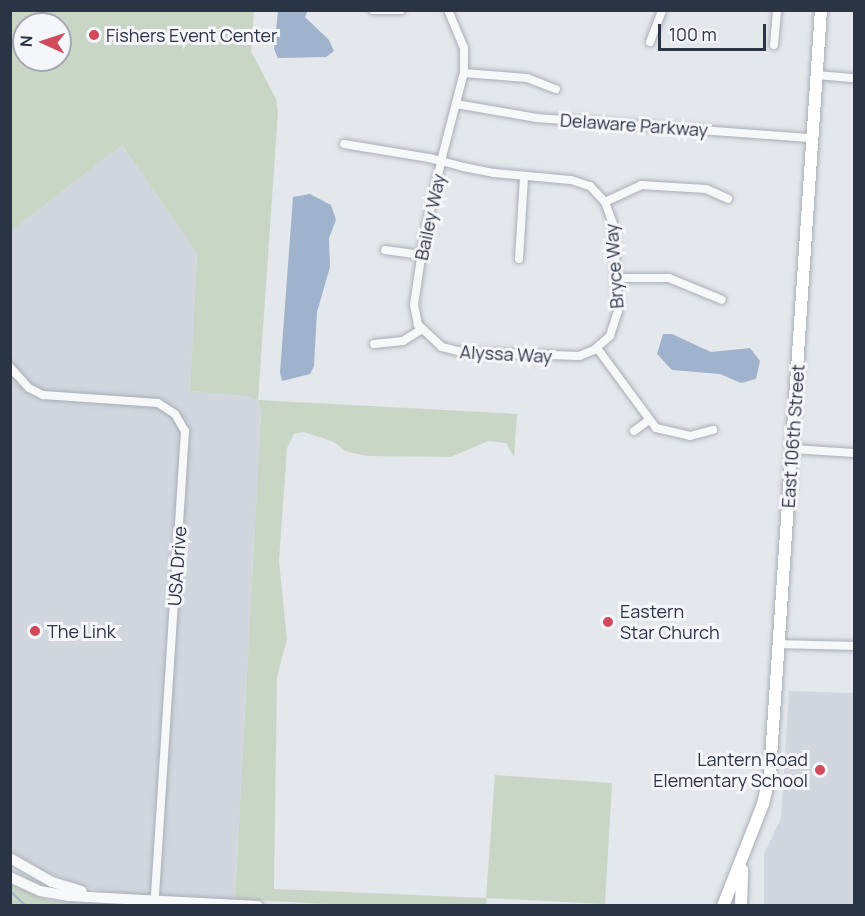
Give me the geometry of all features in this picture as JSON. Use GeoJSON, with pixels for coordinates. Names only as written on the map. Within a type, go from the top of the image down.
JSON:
{"type":"FeatureCollection","features":[{"type":"Feature","properties":{"kind":"main road","name":"East 106th Street"},"geometry":{"type":"LineString","coordinates":[[723,906],[769,783],[821,10]]}},
{"type":"Feature","properties":{"kind":"main road","name":"East 106th Street"},"geometry":{"type":"LineString","coordinates":[[741,906],[742,857]]}},
{"type":"Feature","properties":{"kind":"street"},"geometry":{"type":"LineString","coordinates":[[373,10],[401,10]]}},
{"type":"Feature","properties":{"kind":"street","name":"Bailey Way"},"geometry":{"type":"LineString","coordinates":[[422,330],[414,305],[421,255],[441,161],[464,73],[464,48],[448,10]]}},
{"type":"Feature","properties":{"kind":"street"},"geometry":{"type":"LineString","coordinates":[[650,42],[662,10]]}},
{"type":"Feature","properties":{"kind":"street"},"geometry":{"type":"LineString","coordinates":[[774,45],[777,10]]}},
{"type":"Feature","properties":{"kind":"street"},"geometry":{"type":"LineString","coordinates":[[464,73],[527,78],[556,89]]}},
{"type":"Feature","properties":{"kind":"street"},"geometry":{"type":"LineString","coordinates":[[817,75],[855,78]]}},
{"type":"Feature","properties":{"kind":"street","name":"Delaware Parkway"},"geometry":{"type":"LineString","coordinates":[[456,104],[537,118],[812,138]]}},
{"type":"Feature","properties":{"kind":"street","name":"Bryce Way"},"geometry":{"type":"LineString","coordinates":[[344,144],[524,177],[553,178],[581,183],[605,202],[613,224],[617,319],[610,336],[597,348]]}},
{"type":"Feature","properties":{"kind":"street"},"geometry":{"type":"LineString","coordinates":[[519,259],[524,177]]}},
{"type":"Feature","properties":{"kind":"street"},"geometry":{"type":"LineString","coordinates":[[605,202],[641,185],[706,189],[728,199]]}},
{"type":"Feature","properties":{"kind":"street"},"geometry":{"type":"LineString","coordinates":[[385,250],[421,255]]}},
{"type":"Feature","properties":{"kind":"street"},"geometry":{"type":"LineString","coordinates":[[616,278],[669,278],[722,300]]}},
{"type":"Feature","properties":{"kind":"street"},"geometry":{"type":"LineString","coordinates":[[374,344],[403,341],[422,330]]}},
{"type":"Feature","properties":{"kind":"street","name":"Alyssa Way"},"geometry":{"type":"LineString","coordinates":[[422,330],[442,347],[462,352],[579,356],[597,348]]}},
{"type":"Feature","properties":{"kind":"street"},"geometry":{"type":"LineString","coordinates":[[597,348],[648,421],[672,435],[690,436],[713,430]]}},
{"type":"Feature","properties":{"kind":"street","name":"USA Drive"},"geometry":{"type":"LineString","coordinates":[[10,367],[29,388],[43,395],[158,403],[175,414],[185,431],[155,900]]}},
{"type":"Feature","properties":{"kind":"street"},"geometry":{"type":"LineString","coordinates":[[634,431],[648,421]]}},
{"type":"Feature","properties":{"kind":"street"},"geometry":{"type":"LineString","coordinates":[[792,449],[855,453]]}},
{"type":"Feature","properties":{"kind":"street"},"geometry":{"type":"LineString","coordinates":[[778,644],[855,646]]}},
{"type":"Feature","properties":{"kind":"street"},"geometry":{"type":"LineString","coordinates":[[10,858],[52,882],[109,898]]}},
{"type":"Feature","properties":{"kind":"street"},"geometry":{"type":"LineString","coordinates":[[10,878],[49,893],[258,906]]}},
{"type":"Feature","properties":{"kind":"shaded area"},"geometry":{"type":"Polygon","coordinates":[[[122,145],[197,253],[190,391],[248,395],[258,400],[261,411],[235,899],[121,895],[93,889],[45,872],[11,851],[11,231],[122,145]]]}},
{"type":"Feature","properties":{"kind":"shaded area","name":"Lantern Road Elementary School"},"geometry":{"type":"Polygon","coordinates":[[[789,691],[854,693],[854,905],[764,905],[764,854],[781,818],[789,691]]]}},
{"type":"Feature","properties":{"kind":"green space"},"geometry":{"type":"Polygon","coordinates":[[[11,10],[254,11],[251,51],[276,99],[278,112],[258,400],[248,396],[190,391],[197,253],[122,145],[11,231],[11,10]]]}},
{"type":"Feature","properties":{"kind":"green space"},"geometry":{"type":"Polygon","coordinates":[[[258,400],[517,414],[514,457],[506,443],[488,441],[451,457],[367,456],[345,451],[334,442],[304,432],[294,434],[287,448],[279,561],[287,639],[277,677],[274,889],[486,898],[495,775],[612,783],[605,904],[487,898],[486,905],[364,906],[235,899],[261,411],[258,400]]]}},
{"type":"Feature","properties":{"kind":"green space"},"geometry":{"type":"Polygon","coordinates":[[[10,884],[50,901],[149,905],[11,905],[10,884]]]}},
{"type":"Feature","properties":{"kind":"water"},"geometry":{"type":"Polygon","coordinates":[[[308,10],[305,17],[329,40],[334,51],[326,57],[278,58],[274,49],[278,11],[308,10]]]}},
{"type":"Feature","properties":{"kind":"water"},"geometry":{"type":"Polygon","coordinates":[[[310,194],[331,205],[336,220],[329,238],[330,267],[317,312],[314,366],[310,374],[282,381],[280,373],[293,197],[310,194]]]}},
{"type":"Feature","properties":{"kind":"water"},"geometry":{"type":"Polygon","coordinates":[[[663,334],[672,334],[711,352],[750,348],[760,361],[756,379],[741,383],[720,374],[672,370],[657,354],[663,334]]]}},
{"type":"Feature","properties":{"kind":"waterway"},"geometry":{"type":"LineString","coordinates":[[10,891],[26,906]]}},
{"type":"Feature","properties":{"kind":"place","name":"Fishers Event Center"},"geometry":{"type":"Point","coordinates":[94,35]}},
{"type":"Feature","properties":{"kind":"place","name":"Eastern Star Church"},"geometry":{"type":"Point","coordinates":[608,622]}},
{"type":"Feature","properties":{"kind":"place","name":"The Link"},"geometry":{"type":"Point","coordinates":[35,631]}},
{"type":"Feature","properties":{"kind":"place","name":"Lantern Road Elementary School"},"geometry":{"type":"Point","coordinates":[820,770]}}]}
